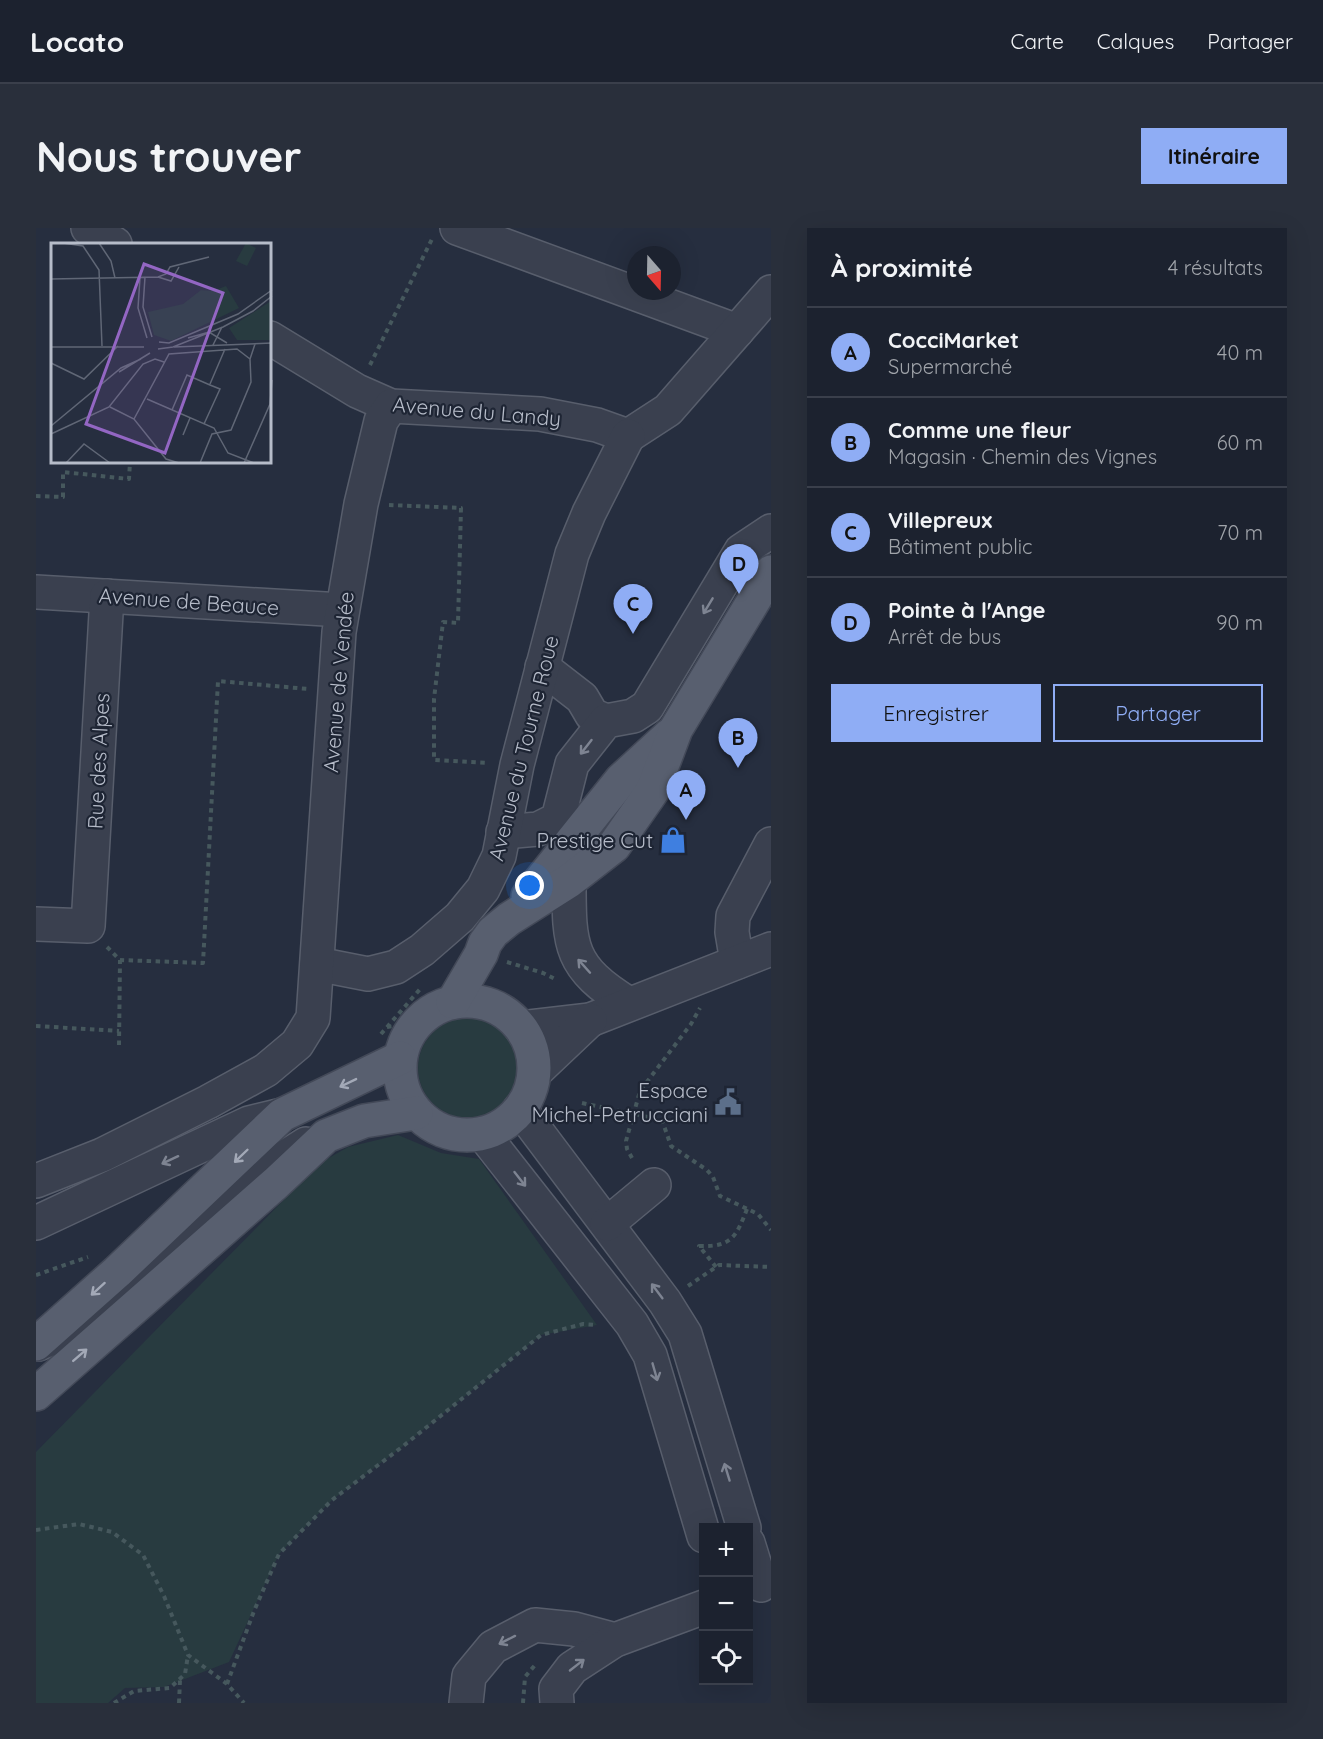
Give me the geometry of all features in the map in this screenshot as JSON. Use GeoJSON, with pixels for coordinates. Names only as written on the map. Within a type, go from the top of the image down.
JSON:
{"type":"FeatureCollection","features":[{"type":"Feature","properties":{"kind":"main road"},"geometry":{"type":"LineString","coordinates":[[510,1018],[494,958],[485,943],[493,932],[509,919],[569,881],[615,846],[652,790],[676,729],[771,572]]}},
{"type":"Feature","properties":{"kind":"main road"},"geometry":{"type":"LineString","coordinates":[[509,919],[621,780],[676,729]]}},
{"type":"Feature","properties":{"kind":"main road"},"geometry":{"type":"LineString","coordinates":[[453,1002],[494,958]]}},
{"type":"Feature","properties":{"kind":"main road"},"geometry":{"type":"LineString","coordinates":[[468,1001],[484,1003],[510,1018],[529,1042],[534,1058],[534,1073],[530,1092],[510,1120],[483,1134],[465,1135],[446,1132],[430,1125],[416,1113],[406,1096],[400,1077],[400,1058],[406,1039],[418,1022],[434,1010],[453,1002],[468,1001]]}},
{"type":"Feature","properties":{"kind":"main road"},"geometry":{"type":"LineString","coordinates":[[36,1344],[117,1272],[282,1115],[400,1058]]}},
{"type":"Feature","properties":{"kind":"main road"},"geometry":{"type":"LineString","coordinates":[[36,1394],[276,1183],[326,1136],[364,1121],[416,1113]]}},
{"type":"Feature","properties":{"kind":"street"},"geometry":{"type":"LineString","coordinates":[[88,228],[113,243]]}},
{"type":"Feature","properties":{"kind":"street"},"geometry":{"type":"LineString","coordinates":[[445,233],[737,331]]}},
{"type":"Feature","properties":{"kind":"street"},"geometry":{"type":"LineString","coordinates":[[628,436],[668,410],[771,292]]}},
{"type":"Feature","properties":{"kind":"street","name":"Avenue du Landy"},"geometry":{"type":"LineString","coordinates":[[272,339],[357,391],[391,406],[540,414],[597,425],[628,436]]}},
{"type":"Feature","properties":{"kind":"street","name":"Avenue de Vendée"},"geometry":{"type":"LineString","coordinates":[[317,964],[339,632],[361,504],[381,421],[391,406]]}},
{"type":"Feature","properties":{"kind":"street","name":"Avenue du Tourne Roue"},"geometry":{"type":"LineString","coordinates":[[317,964],[368,974],[396,967],[422,950],[460,917],[483,889],[499,856],[517,765],[572,554],[589,513],[628,436]]}},
{"type":"Feature","properties":{"kind":"street"},"geometry":{"type":"LineString","coordinates":[[542,667],[582,698],[592,715],[606,721],[633,716],[647,707],[741,551],[771,531]]}},
{"type":"Feature","properties":{"kind":"street","name":"Avenue de Beauce"},"geometry":{"type":"LineString","coordinates":[[36,592],[342,610]]}},
{"type":"Feature","properties":{"kind":"street","name":"Rue des Alpes"},"geometry":{"type":"LineString","coordinates":[[96,934],[107,596]]}},
{"type":"Feature","properties":{"kind":"street"},"geometry":{"type":"LineString","coordinates":[[503,832],[538,829],[558,819],[572,764],[606,721]]}},
{"type":"Feature","properties":{"kind":"street"},"geometry":{"type":"LineString","coordinates":[[737,962],[732,932],[733,916],[771,844]]}},
{"type":"Feature","properties":{"kind":"street"},"geometry":{"type":"LineString","coordinates":[[569,881],[570,935],[578,959],[606,990],[629,1004]]}},
{"type":"Feature","properties":{"kind":"street"},"geometry":{"type":"LineString","coordinates":[[36,924],[96,934]]}},
{"type":"Feature","properties":{"kind":"street"},"geometry":{"type":"LineString","coordinates":[[534,1073],[590,1020],[771,949]]}},
{"type":"Feature","properties":{"kind":"street"},"geometry":{"type":"LineString","coordinates":[[36,1181],[102,1155],[266,1070],[297,1044],[313,1018],[317,964]]}},
{"type":"Feature","properties":{"kind":"street"},"geometry":{"type":"LineString","coordinates":[[510,1018],[590,1020]]}},
{"type":"Feature","properties":{"kind":"street"},"geometry":{"type":"LineString","coordinates":[[520,1109],[669,1308],[685,1334],[743,1523]]}},
{"type":"Feature","properties":{"kind":"street"},"geometry":{"type":"LineString","coordinates":[[36,1223],[249,1123],[282,1115]]}},
{"type":"Feature","properties":{"kind":"street"},"geometry":{"type":"LineString","coordinates":[[483,1134],[632,1324],[650,1355],[700,1523]]}},
{"type":"Feature","properties":{"kind":"street"},"geometry":{"type":"LineString","coordinates":[[36,1344],[93,1322],[260,1173],[308,1143],[326,1136]]}},
{"type":"Feature","properties":{"kind":"street"},"geometry":{"type":"LineString","coordinates":[[94,1196],[102,1155]]}},
{"type":"Feature","properties":{"kind":"street"},"geometry":{"type":"LineString","coordinates":[[607,1224],[654,1185]]}},
{"type":"Feature","properties":{"kind":"street"},"geometry":{"type":"LineString","coordinates":[[753,1561],[760,1586]]}},
{"type":"Feature","properties":{"kind":"street"},"geometry":{"type":"LineString","coordinates":[[557,1703],[556,1689],[572,1668],[615,1640],[699,1609]]}},
{"type":"Feature","properties":{"kind":"street"},"geometry":{"type":"LineString","coordinates":[[466,1703],[469,1677],[493,1647],[535,1625],[574,1629],[615,1640]]}},
{"type":"Feature","properties":{"kind":"path"},"geometry":{"type":"LineString","coordinates":[[368,368],[445,233]]}},
{"type":"Feature","properties":{"kind":"path"},"geometry":{"type":"LineString","coordinates":[[36,496],[63,498],[63,472],[129,479],[130,464]]}},
{"type":"Feature","properties":{"kind":"path"},"geometry":{"type":"LineString","coordinates":[[381,505],[461,508],[458,623],[443,622],[434,699],[434,760],[496,764]]}},
{"type":"Feature","properties":{"kind":"path"},"geometry":{"type":"LineString","coordinates":[[120,960],[203,963],[218,681],[310,689]]}},
{"type":"Feature","properties":{"kind":"path"},"geometry":{"type":"LineString","coordinates":[[96,934],[120,960],[119,1046]]}},
{"type":"Feature","properties":{"kind":"path"},"geometry":{"type":"LineString","coordinates":[[494,958],[543,973],[565,984]]}},
{"type":"Feature","properties":{"kind":"path"},"geometry":{"type":"LineString","coordinates":[[632,1158],[626,1141],[640,1091],[691,1024],[700,1009],[702,999]]}},
{"type":"Feature","properties":{"kind":"path"},"geometry":{"type":"LineString","coordinates":[[386,1028],[401,1024]]}},
{"type":"Feature","properties":{"kind":"path"},"geometry":{"type":"LineString","coordinates":[[36,1026],[119,1031]]}},
{"type":"Feature","properties":{"kind":"path"},"geometry":{"type":"LineString","coordinates":[[582,1103],[662,1120],[671,1146],[707,1170],[713,1177],[720,1196],[764,1219],[771,1230]]}},
{"type":"Feature","properties":{"kind":"path"},"geometry":{"type":"LineString","coordinates":[[716,1267],[699,1246],[714,1246],[730,1241],[738,1232],[747,1209]]}},
{"type":"Feature","properties":{"kind":"path"},"geometry":{"type":"LineString","coordinates":[[680,1292],[719,1265],[771,1267]]}},
{"type":"Feature","properties":{"kind":"path"},"geometry":{"type":"LineString","coordinates":[[227,1684],[254,1611],[279,1554],[332,1500],[541,1335],[583,1324],[606,1325]]}},
{"type":"Feature","properties":{"kind":"path"},"geometry":{"type":"LineString","coordinates":[[36,1530],[79,1524],[112,1532],[143,1555],[164,1596],[188,1655],[186,1674],[170,1688],[134,1691],[114,1703]]}},
{"type":"Feature","properties":{"kind":"path"},"geometry":{"type":"LineString","coordinates":[[188,1655],[227,1684],[244,1703]]}},
{"type":"Feature","properties":{"kind":"path"},"geometry":{"type":"LineString","coordinates":[[179,1703],[180,1679]]}},
{"type":"Feature","properties":{"kind":"green space"},"geometry":{"type":"Polygon","coordinates":[[[468,1018],[496,1026],[510,1040],[518,1068],[510,1096],[496,1110],[468,1118],[440,1110],[426,1096],[418,1068],[426,1040],[440,1026],[468,1018]]]}},
{"type":"Feature","properties":{"kind":"green space"},"geometry":{"type":"Polygon","coordinates":[[[398,1135],[441,1153],[479,1159],[597,1325],[541,1335],[332,1500],[279,1554],[229,1662],[164,1687],[125,1688],[108,1703],[36,1703],[36,1452],[320,1163],[348,1147],[398,1135]]]}},
{"type":"Feature","properties":{"kind":"place","name":"Pointe à l'Ange"},"geometry":{"type":"Point","coordinates":[739,594]}},
{"type":"Feature","properties":{"kind":"place","name":"Villepreux"},"geometry":{"type":"Point","coordinates":[633,634]}},
{"type":"Feature","properties":{"kind":"place","name":"Comme une fleur"},"geometry":{"type":"Point","coordinates":[738,768]}},
{"type":"Feature","properties":{"kind":"place","name":"CocciMarket"},"geometry":{"type":"Point","coordinates":[686,820]}},
{"type":"Feature","properties":{"kind":"place","name":"Prestige Cut"},"geometry":{"type":"Point","coordinates":[673,840]}},
{"type":"Feature","properties":{"kind":"place","name":"Espace Michel-Petrucciani"},"geometry":{"type":"Point","coordinates":[728,1102]}}]}
